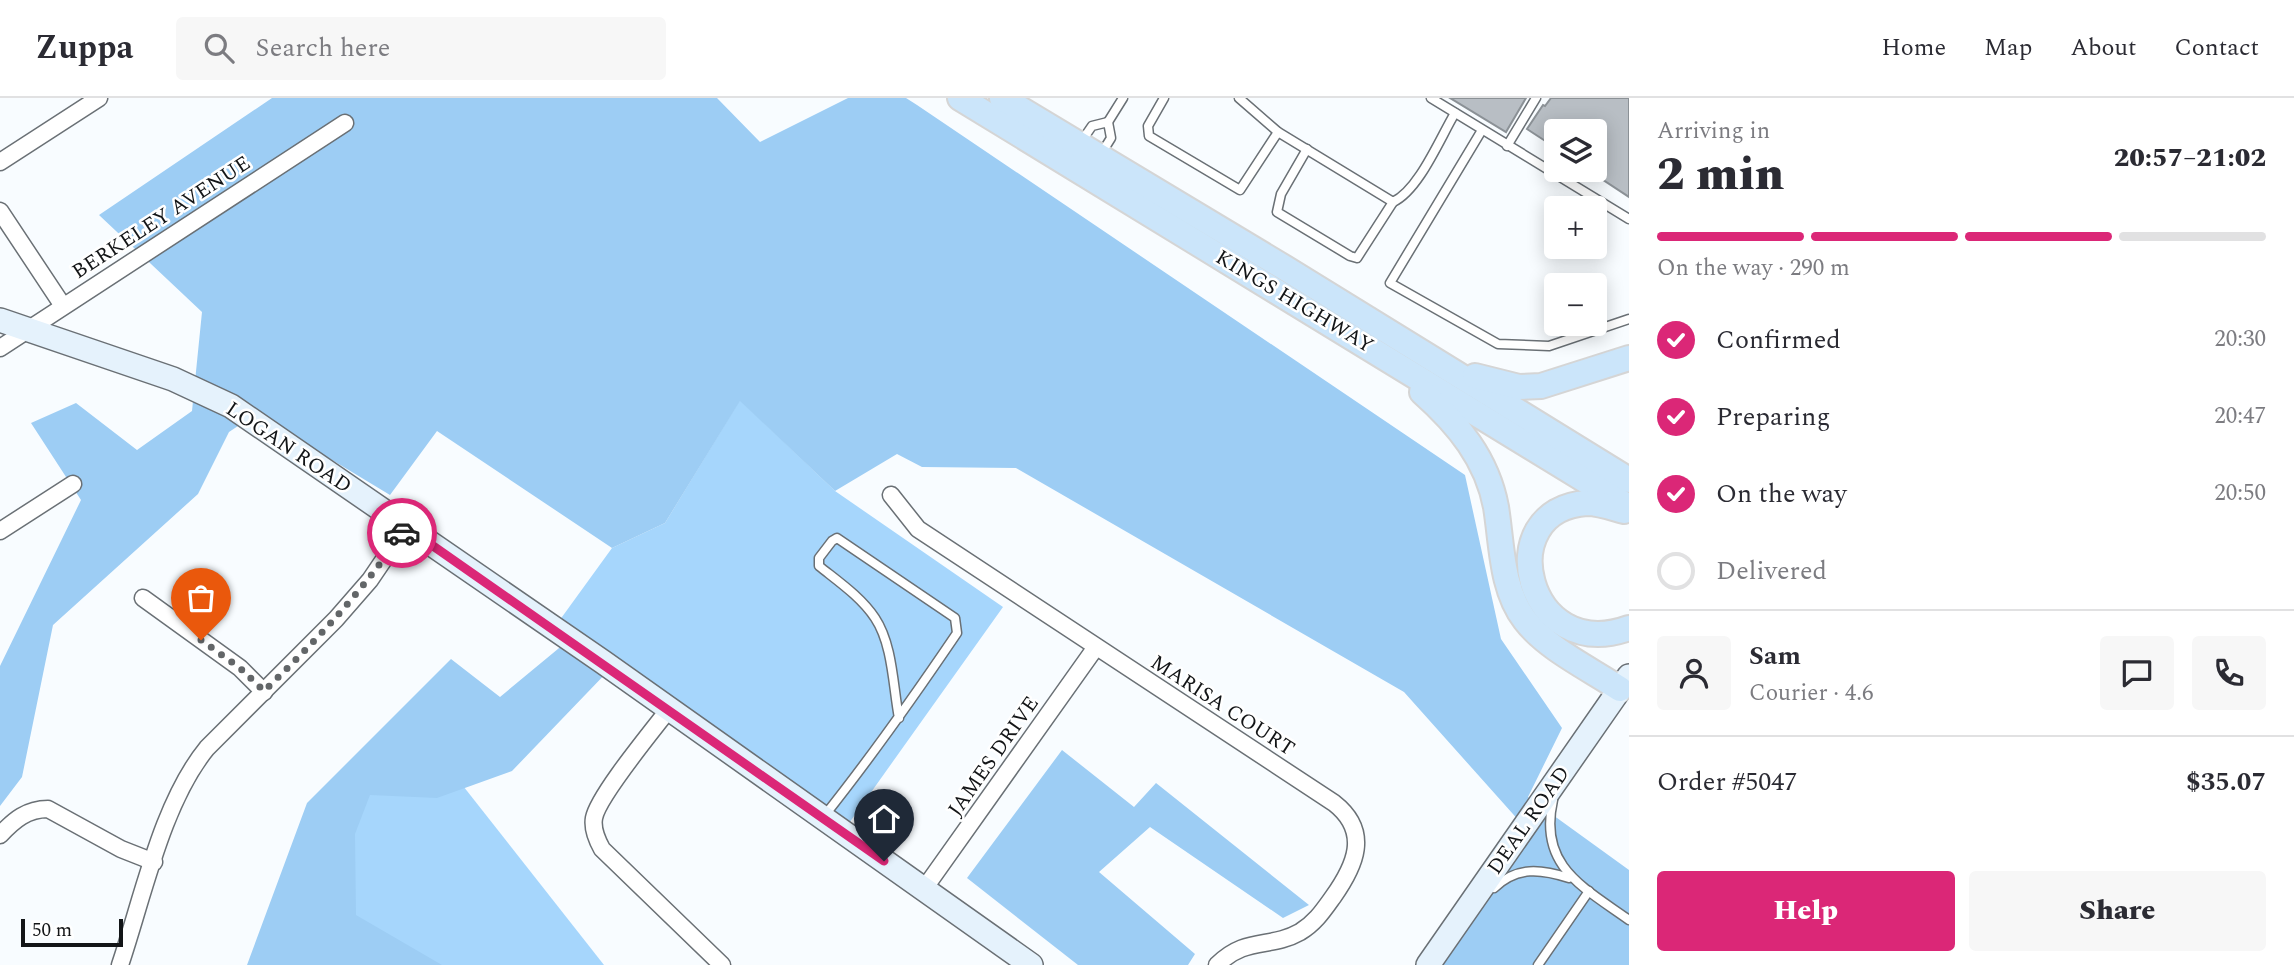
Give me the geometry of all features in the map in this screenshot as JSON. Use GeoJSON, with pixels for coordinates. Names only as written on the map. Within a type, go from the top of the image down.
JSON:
{"type":"FeatureCollection","features":[{"type":"Feature","properties":{"kind":"main road","name":"KINGS HIGHWAY"},"geometry":{"type":"LineString","coordinates":[[960,98],[1629,507]]}},
{"type":"Feature","properties":{"kind":"main road","name":"KINGS HIGHWAY"},"geometry":{"type":"LineString","coordinates":[[1002,98],[1629,480]]}},
{"type":"Feature","properties":{"kind":"main road"},"geometry":{"type":"LineString","coordinates":[[1366,344],[1448,415],[1475,450],[1493,493],[1509,587],[1524,619],[1544,639],[1624,683]]}},
{"type":"Feature","properties":{"kind":"main road"},"geometry":{"type":"LineString","coordinates":[[1442,366],[1497,383],[1529,387],[1555,383],[1629,358]]}},
{"type":"Feature","properties":{"kind":"main road"},"geometry":{"type":"LineString","coordinates":[[1629,512],[1593,504],[1564,509],[1543,524],[1535,537],[1529,570],[1532,587],[1543,607],[1568,627],[1597,634],[1629,628]]}},
{"type":"Feature","properties":{"kind":"street"},"geometry":{"type":"LineString","coordinates":[[0,162],[99,98]]}},
{"type":"Feature","properties":{"kind":"street","name":"BERKELEY AVENUE"},"geometry":{"type":"LineString","coordinates":[[0,348],[345,123]]}},
{"type":"Feature","properties":{"kind":"street"},"geometry":{"type":"LineString","coordinates":[[0,211],[63,306]]}},
{"type":"Feature","properties":{"kind":"street","name":"LOGAN ROAD"},"geometry":{"type":"LineString","coordinates":[[0,320],[205,392],[231,406],[669,709],[1031,965]]}},
{"type":"Feature","properties":{"kind":"street"},"geometry":{"type":"LineString","coordinates":[[0,531],[73,484]]}},
{"type":"Feature","properties":{"kind":"street","name":"MARISA COURT"},"geometry":{"type":"LineString","coordinates":[[891,495],[918,529],[1334,803],[1352,826],[1356,837],[1350,874],[1319,917],[1298,933],[1283,939],[1241,947],[1217,965]]}},
{"type":"Feature","properties":{"kind":"street"},"geometry":{"type":"LineString","coordinates":[[120,965],[173,803],[189,772],[207,748],[336,619],[370,579],[406,527]]}},
{"type":"Feature","properties":{"kind":"street"},"geometry":{"type":"LineString","coordinates":[[143,598],[240,668],[264,691]]}},
{"type":"Feature","properties":{"kind":"street","name":"JAMES DRIVE"},"geometry":{"type":"LineString","coordinates":[[924,889],[1096,647]]}},
{"type":"Feature","properties":{"kind":"street","name":"DEAL ROAD"},"geometry":{"type":"LineString","coordinates":[[1428,965],[1624,683]]}},
{"type":"Feature","properties":{"kind":"street"},"geometry":{"type":"LineString","coordinates":[[669,709],[598,808],[593,825],[596,839],[602,849],[722,965]]}},
{"type":"Feature","properties":{"kind":"street"},"geometry":{"type":"LineString","coordinates":[[0,835],[22,815],[34,809],[48,809],[121,849],[153,862]]}},
{"type":"Feature","properties":{"kind":"lane"},"geometry":{"type":"LineString","coordinates":[[1089,150],[1111,138],[1108,122],[1123,98]]}},
{"type":"Feature","properties":{"kind":"lane"},"geometry":{"type":"LineString","coordinates":[[1164,98],[1148,126],[1149,136],[1240,190],[1278,132]]}},
{"type":"Feature","properties":{"kind":"lane"},"geometry":{"type":"LineString","coordinates":[[1239,98],[1278,132],[1393,202]]}},
{"type":"Feature","properties":{"kind":"lane"},"geometry":{"type":"LineString","coordinates":[[1431,98],[1629,219]]}},
{"type":"Feature","properties":{"kind":"lane"},"geometry":{"type":"LineString","coordinates":[[1507,146],[1536,98]]}},
{"type":"Feature","properties":{"kind":"lane"},"geometry":{"type":"LineString","coordinates":[[1307,149],[1281,194],[1276,212],[1357,258],[1393,202],[1404,197],[1413,185],[1455,113]]}},
{"type":"Feature","properties":{"kind":"lane"},"geometry":{"type":"LineString","coordinates":[[1089,150],[1092,126],[1108,122]]}},
{"type":"Feature","properties":{"kind":"lane"},"geometry":{"type":"LineString","coordinates":[[1482,130],[1390,283],[1498,344],[1549,346],[1629,319]]}},
{"type":"Feature","properties":{"kind":"lane"},"geometry":{"type":"LineString","coordinates":[[823,818],[899,718],[957,633],[958,625],[955,618],[838,538],[832,541],[819,558],[819,566],[859,598],[876,618],[885,638],[899,718]]}},
{"type":"Feature","properties":{"kind":"lane"},"geometry":{"type":"LineString","coordinates":[[1559,776],[1550,830],[1553,849],[1571,879]]}},
{"type":"Feature","properties":{"kind":"lane"},"geometry":{"type":"LineString","coordinates":[[1463,915],[1500,882],[1522,871],[1544,870],[1571,879],[1629,920]]}},
{"type":"Feature","properties":{"kind":"lane"},"geometry":{"type":"LineString","coordinates":[[1538,965],[1589,891]]}},
{"type":"Feature","properties":{"kind":"shaded area"},"geometry":{"type":"Polygon","coordinates":[[[272,98],[717,98],[760,142],[848,98],[906,98],[917,105],[1465,475],[1501,639],[1562,728],[1528,797],[1629,870],[1629,965],[1417,965],[1521,823],[1404,692],[1016,468],[922,467],[897,454],[835,491],[740,401],[665,523],[612,548],[437,431],[390,495],[256,414],[229,432],[198,494],[53,625],[22,777],[0,806],[0,666],[81,500],[31,423],[76,403],[137,450],[192,411],[202,312],[99,215],[272,98]]]}},
{"type":"Feature","properties":{"kind":"shaded area"},"geometry":{"type":"Polygon","coordinates":[[[740,400],[835,491],[1003,607],[842,833],[554,628],[612,548],[665,523],[740,400]]]}},
{"type":"Feature","properties":{"kind":"shaded area"},"geometry":{"type":"Polygon","coordinates":[[[570,639],[611,668],[512,771],[437,798],[370,795],[355,834],[356,915],[442,965],[247,965],[307,803],[451,659],[500,697],[570,639]]]}},
{"type":"Feature","properties":{"kind":"shaded area"},"geometry":{"type":"Polygon","coordinates":[[[1062,750],[1134,807],[1156,783],[1309,905],[1283,918],[1150,827],[1099,872],[1195,954],[1188,965],[1078,965],[967,878],[1062,750]]]}},
{"type":"Feature","properties":{"kind":"shaded area"},"geometry":{"type":"Polygon","coordinates":[[[356,762],[445,763],[604,965],[277,965],[356,762]]]}},
{"type":"Feature","properties":{"kind":"building"},"geometry":{"type":"Polygon","coordinates":[[[1450,98],[1526,98],[1506,132],[1450,98]]]}},
{"type":"Feature","properties":{"kind":"building"},"geometry":{"type":"Polygon","coordinates":[[[1551,98],[1629,98],[1629,197],[1606,182],[1607,119],[1544,119],[1544,140],[1527,129],[1543,105],[1551,98]]]}},
{"type":"Feature","properties":{"kind":"way so far"},"geometry":{"type":"LineString","coordinates":[[201,640],[240,668],[264,691],[336,619],[370,579],[402,533]]}},
{"type":"Feature","properties":{"kind":"route"},"geometry":{"type":"LineString","coordinates":[[402,533],[406,527],[586,653],[603,662],[884,861]]}}]}
